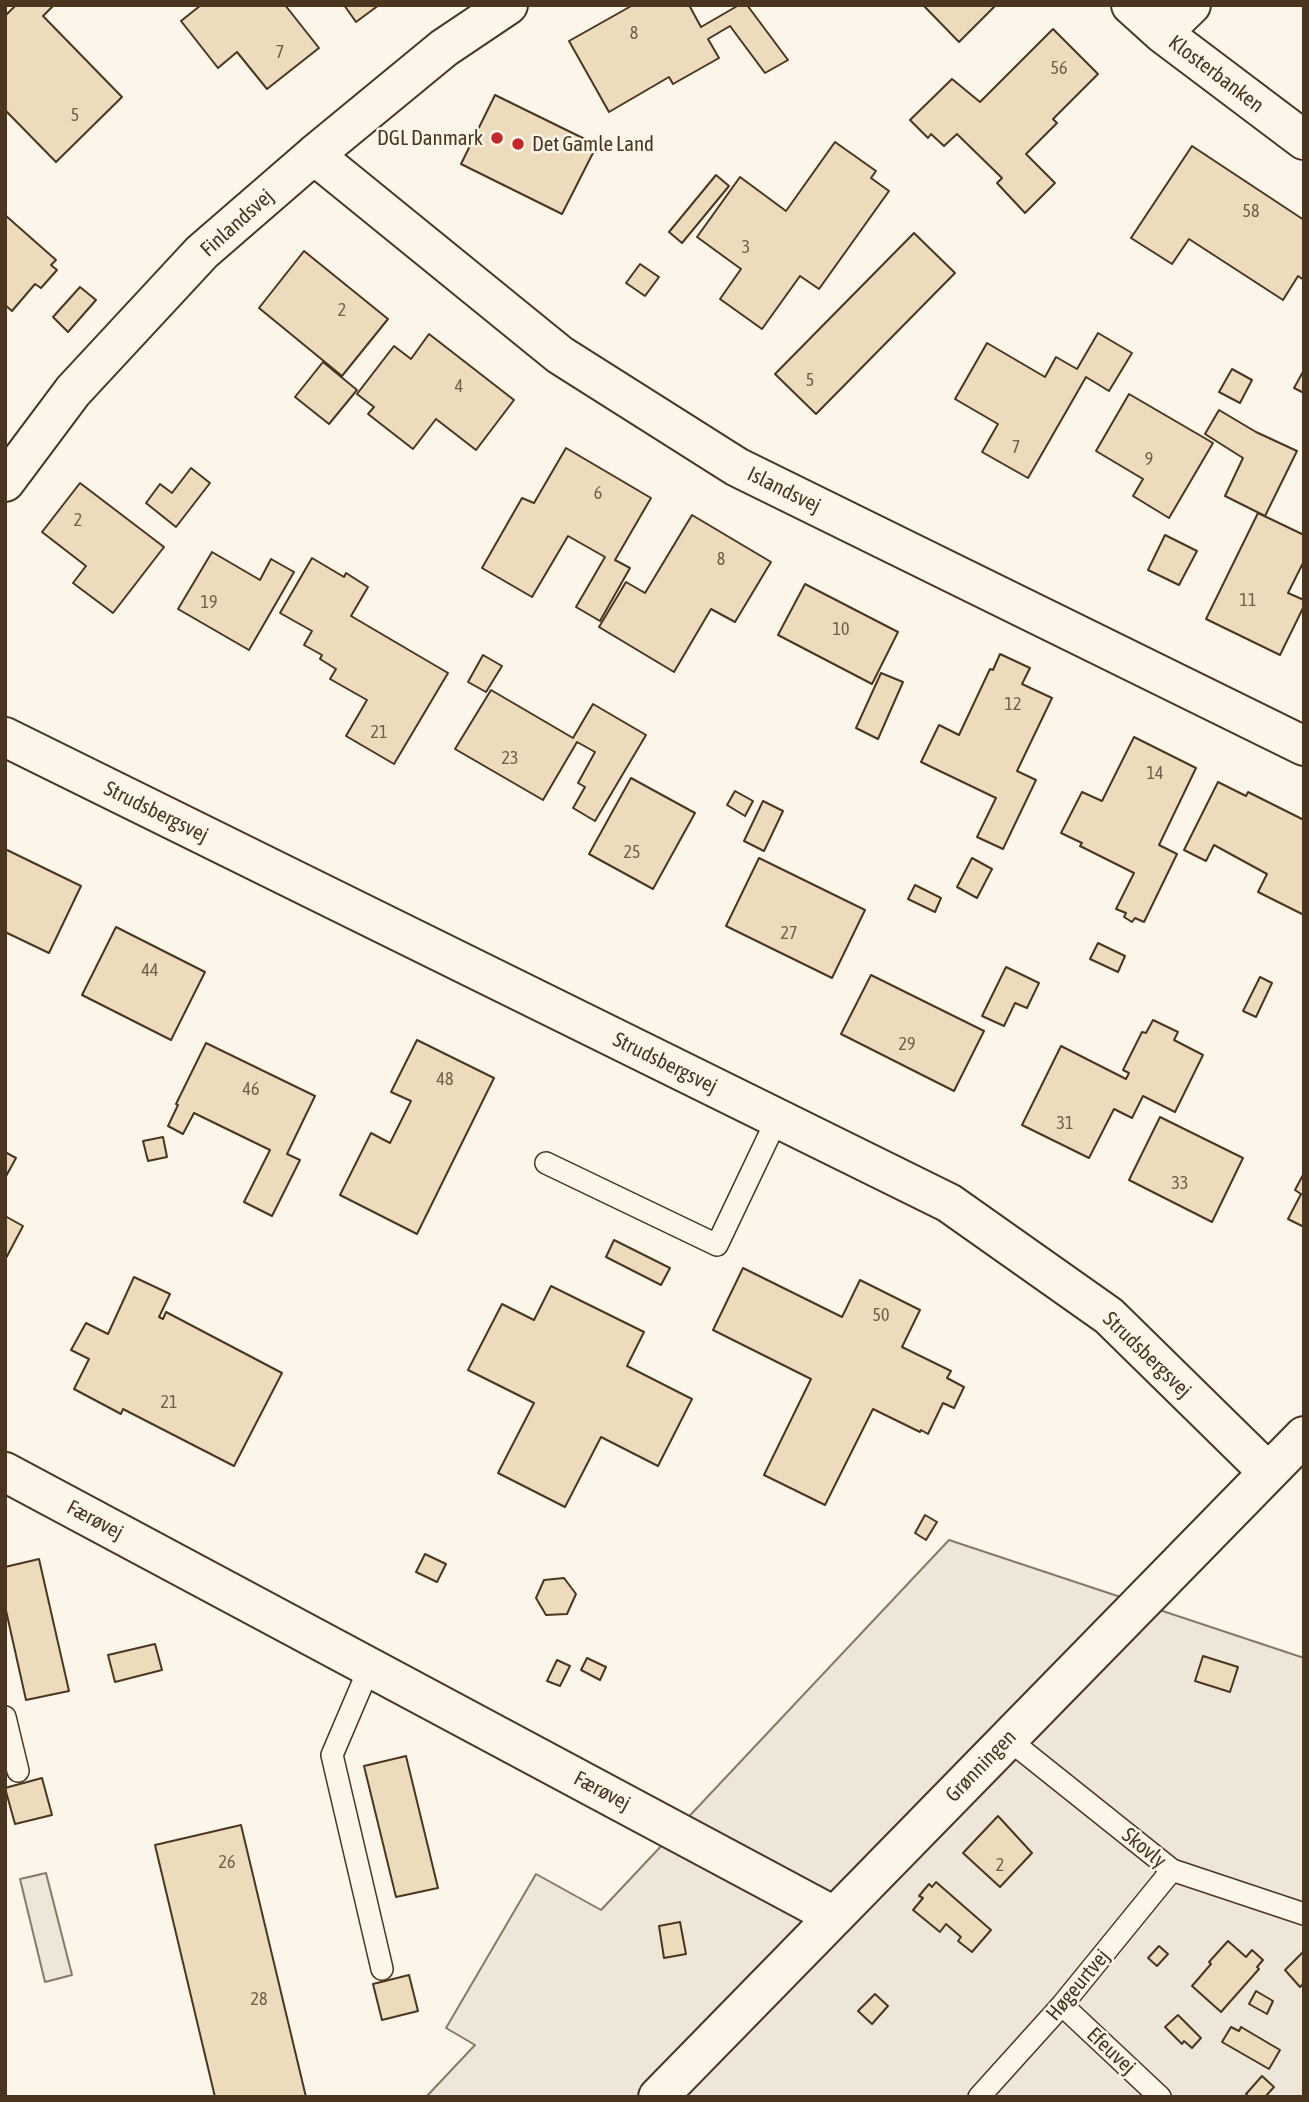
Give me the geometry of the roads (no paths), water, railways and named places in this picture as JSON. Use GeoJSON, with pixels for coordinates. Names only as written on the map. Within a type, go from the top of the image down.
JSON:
{"type":"FeatureCollection","features":[{"type":"Feature","properties":{"kind":"street","name":"Finlandsvej"},"geometry":{"type":"LineString","coordinates":[[5,482],[73,391],[193,262],[314,155],[444,48],[508,5]]}},
{"type":"Feature","properties":{"kind":"street","name":"Klosterbanken"},"geometry":{"type":"LineString","coordinates":[[1131,5],[1162,33],[1304,140]]}},
{"type":"Feature","properties":{"kind":"street"},"geometry":{"type":"LineString","coordinates":[[1162,33],[1191,5]]}},
{"type":"Feature","properties":{"kind":"street","name":"Islandsvej"},"geometry":{"type":"LineString","coordinates":[[314,155],[560,355],[737,467],[1304,746]]}},
{"type":"Feature","properties":{"kind":"street","name":"Strudsbergsvej"},"geometry":{"type":"LineString","coordinates":[[5,737],[949,1203],[1110,1317],[1268,1472]]}},
{"type":"Feature","properties":{"kind":"street","name":"Grønningen"},"geometry":{"type":"LineString","coordinates":[[658,2097],[1304,1436]]}},
{"type":"Feature","properties":{"kind":"street","name":"Færøvej"},"geometry":{"type":"LineString","coordinates":[[5,1472],[834,1916]]}},
{"type":"Feature","properties":{"kind":"lane"},"geometry":{"type":"LineString","coordinates":[[546,1163],[717,1245],[777,1119]]}},
{"type":"Feature","properties":{"kind":"lane"},"geometry":{"type":"LineString","coordinates":[[370,1666],[332,1755],[382,1969]]}},
{"type":"Feature","properties":{"kind":"lane"},"geometry":{"type":"LineString","coordinates":[[5,1717],[18,1771]]}},
{"type":"Feature","properties":{"kind":"lane","name":"Skovly"},"geometry":{"type":"LineString","coordinates":[[1008,1739],[1172,1870],[1304,1914]]}},
{"type":"Feature","properties":{"kind":"lane","name":"Høgeurtvej"},"geometry":{"type":"LineString","coordinates":[[979,2097],[1062,2005],[1172,1870]]}},
{"type":"Feature","properties":{"kind":"lane","name":"Efeuvej"},"geometry":{"type":"LineString","coordinates":[[1062,2005],[1160,2097]]}},
{"type":"Feature","properties":{"kind":"place","name":"DGL Danmark"},"geometry":{"type":"Point","coordinates":[497,138]}},
{"type":"Feature","properties":{"kind":"place","name":"Det Gamle Land"},"geometry":{"type":"Point","coordinates":[518,144]}}]}
